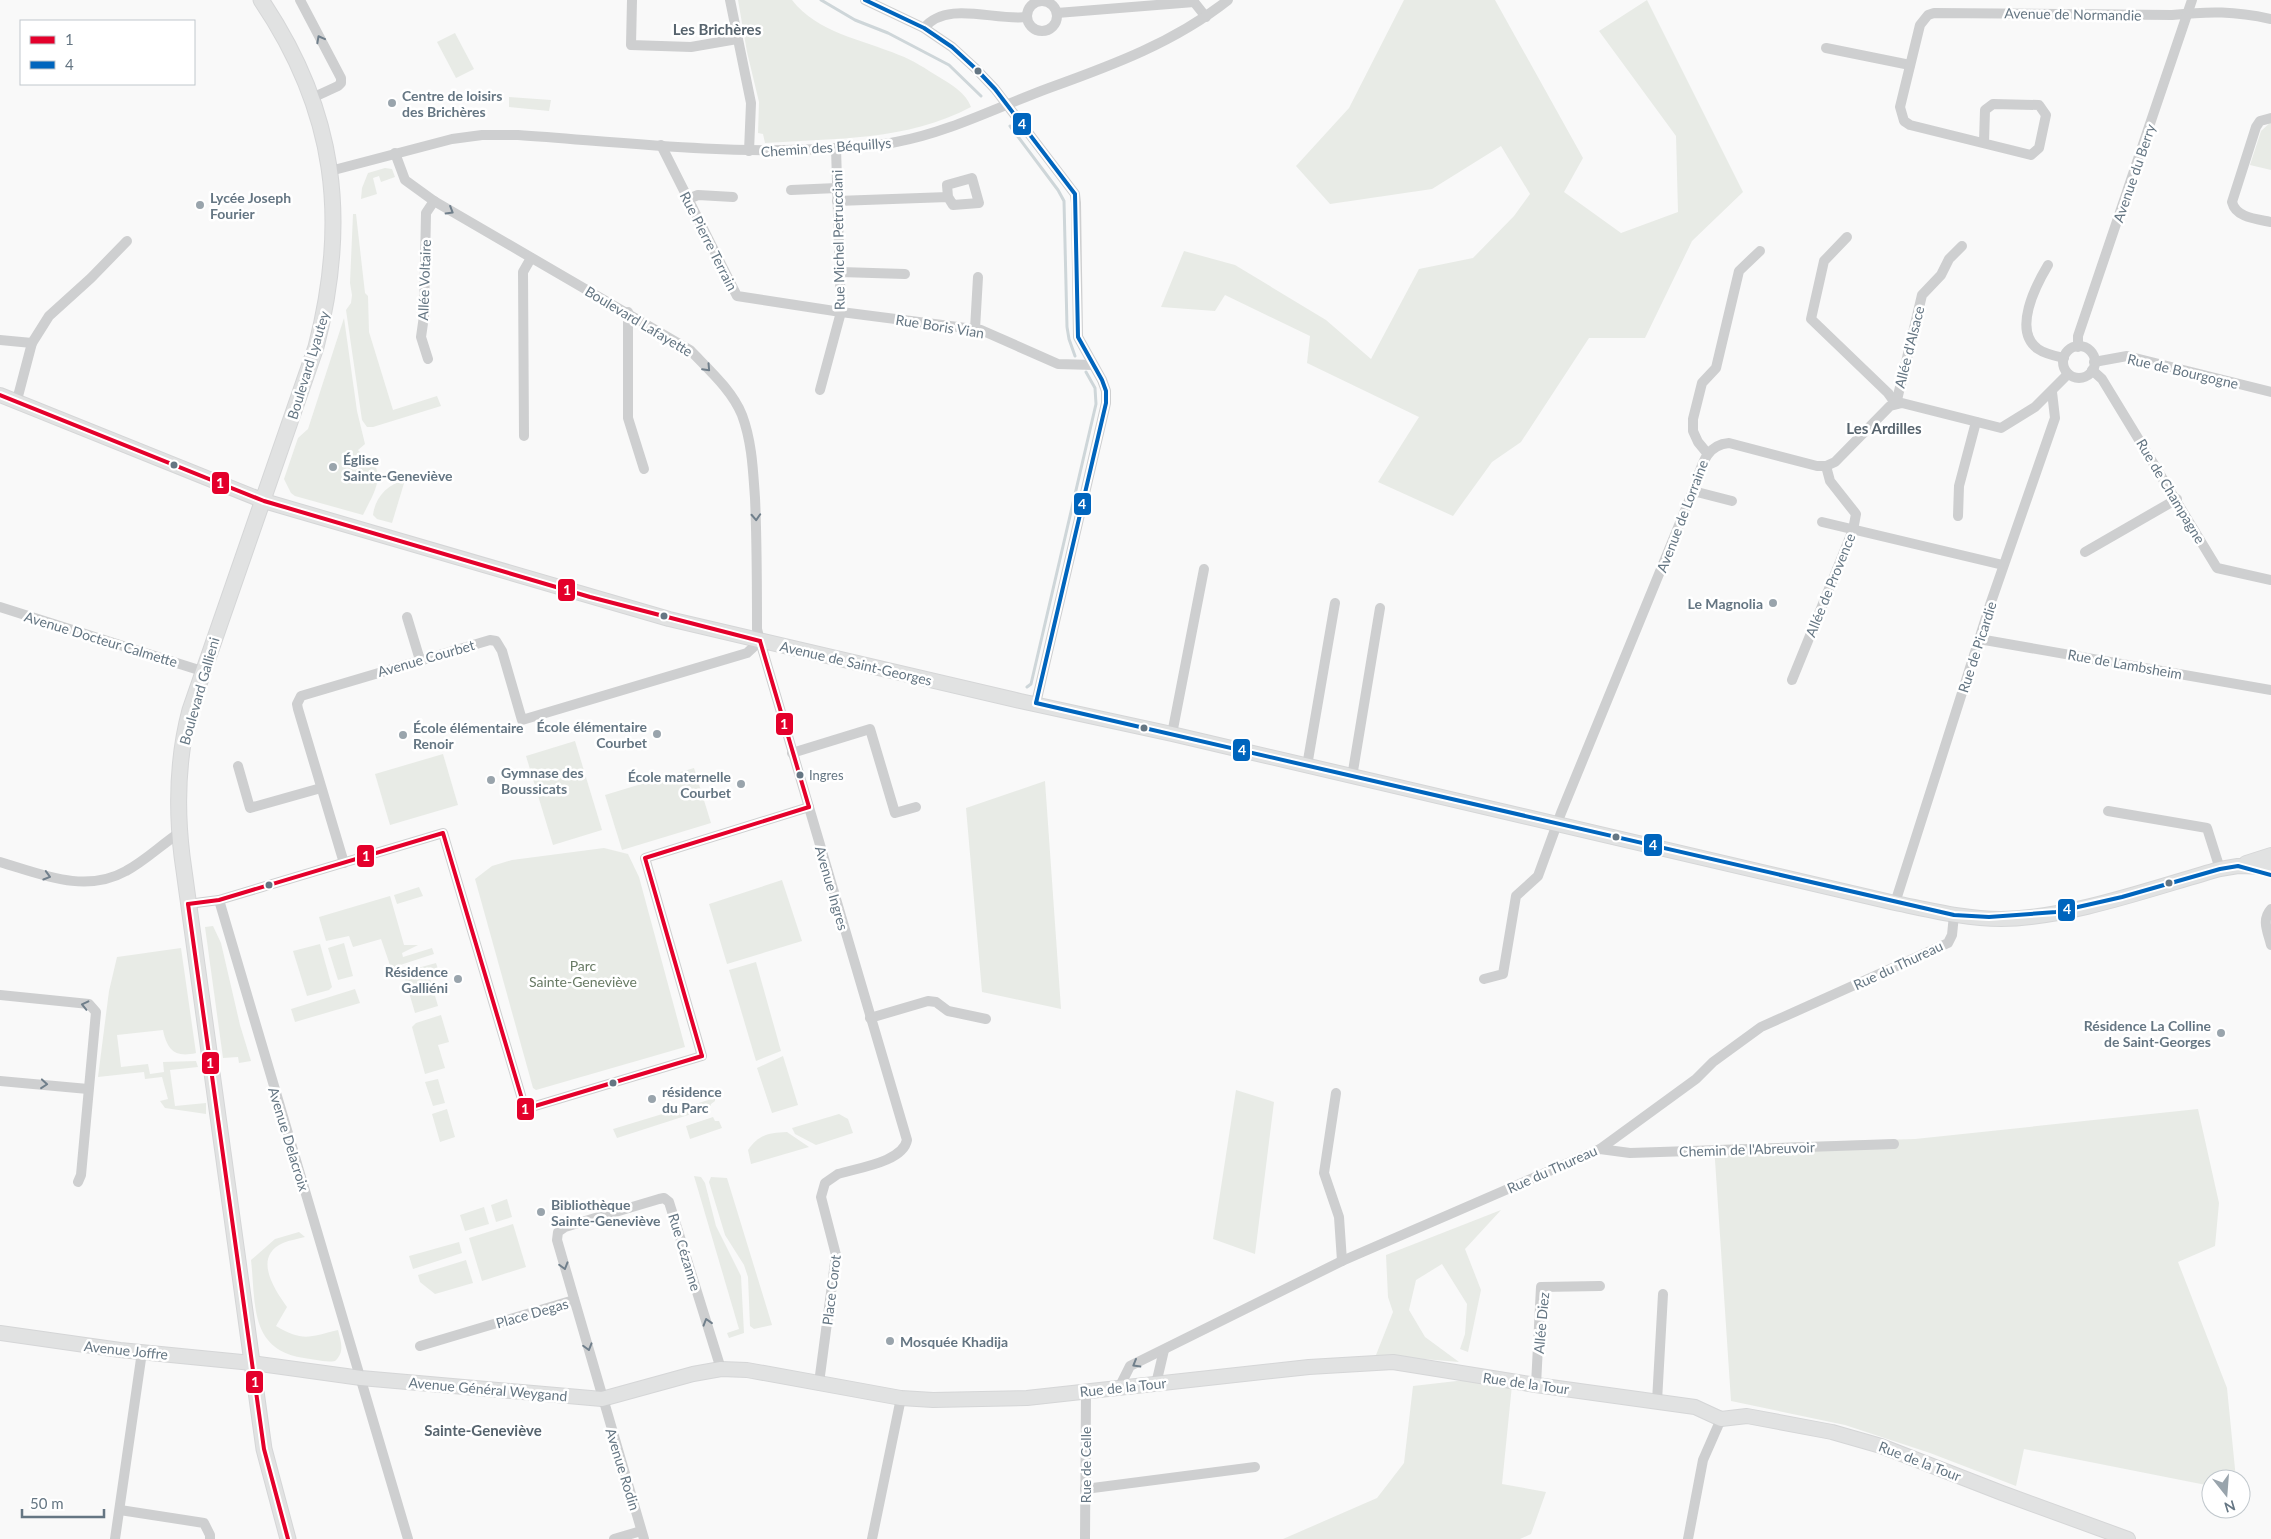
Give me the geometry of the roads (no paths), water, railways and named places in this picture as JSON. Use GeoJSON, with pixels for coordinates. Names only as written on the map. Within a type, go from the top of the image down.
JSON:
{"type":"FeatureCollection","features":[{"type":"Feature","properties":{"kind":"main road","name":"Boulevard Lyautey"},"geometry":{"type":"LineString","coordinates":[[261,0],[280,27],[312,98],[322,128],[330,171],[334,239],[333,266],[316,347],[264,501]]}},
{"type":"Feature","properties":{"kind":"main road","name":"Avenue de Saint-Georges"},"geometry":{"type":"LineString","coordinates":[[0,395],[17,400],[264,501],[599,599],[760,641],[1172,734],[1895,903],[1954,915],[2001,919],[2057,913],[2220,869],[2238,866]]}},
{"type":"Feature","properties":{"kind":"main road","name":"Boulevard Gallieni"},"geometry":{"type":"LineString","coordinates":[[264,501],[202,671],[185,730],[178,786],[179,833],[264,1449],[288,1539]]}},
{"type":"Feature","properties":{"kind":"main road"},"geometry":{"type":"LineString","coordinates":[[2238,866],[2271,855]]}},
{"type":"Feature","properties":{"kind":"main road"},"geometry":{"type":"LineString","coordinates":[[2238,866],[2271,867]]}},
{"type":"Feature","properties":{"kind":"main road"},"geometry":{"type":"LineString","coordinates":[[2238,866],[2271,875]]}},
{"type":"Feature","properties":{"kind":"main road","name":"Avenue Joffre"},"geometry":{"type":"LineString","coordinates":[[0,1333],[142,1352],[252,1363]]}},
{"type":"Feature","properties":{"kind":"main road","name":"Rue de la Tour"},"geometry":{"type":"LineString","coordinates":[[819,1383],[902,1398],[1010,1400],[1308,1367],[1393,1362],[1536,1385],[1695,1407],[1721,1419],[1747,1416],[1832,1432],[1881,1446],[2128,1539]]}},
{"type":"Feature","properties":{"kind":"main road","name":"Avenue Général Weygand"},"geometry":{"type":"LineString","coordinates":[[252,1363],[361,1378],[602,1399],[721,1368],[747,1370],[819,1383]]}},
{"type":"Feature","properties":{"kind":"street"},"geometry":{"type":"LineString","coordinates":[[300,0],[341,78],[341,83],[338,86],[312,98]]}},
{"type":"Feature","properties":{"kind":"street"},"geometry":{"type":"LineString","coordinates":[[632,0],[631,45],[691,47],[737,39]]}},
{"type":"Feature","properties":{"kind":"street"},"geometry":{"type":"LineString","coordinates":[[730,0],[752,103],[749,151]]}},
{"type":"Feature","properties":{"kind":"street"},"geometry":{"type":"LineString","coordinates":[[865,0],[924,28],[952,47],[976,69],[1006,104],[1074,194],[1076,203],[1078,337],[1106,391],[1106,403],[1036,703]]}},
{"type":"Feature","properties":{"kind":"street","name":"Chemin des Béquillys"},"geometry":{"type":"LineString","coordinates":[[395,153],[452,138],[482,135],[518,135],[749,151],[836,148],[897,142],[954,125],[1124,61],[1178,34],[1206,17],[1228,0]]}},
{"type":"Feature","properties":{"kind":"street","name":"Avenue du Berry"},"geometry":{"type":"LineString","coordinates":[[2078,347],[2078,336],[2192,0]]}},
{"type":"Feature","properties":{"kind":"street"},"geometry":{"type":"LineString","coordinates":[[1043,1],[1052,4],[1057,14],[1053,26],[1044,30],[1031,26],[1027,17],[1033,4],[1043,1]]}},
{"type":"Feature","properties":{"kind":"street"},"geometry":{"type":"LineString","coordinates":[[1057,14],[1115,7],[1194,2],[1206,17]]}},
{"type":"Feature","properties":{"kind":"street","name":"Avenue de Normandie"},"geometry":{"type":"LineString","coordinates":[[1984,142],[1910,125],[1904,120],[1900,107],[1910,65],[1923,20],[1934,13],[2172,16],[2206,11],[2239,12],[2271,19]]}},
{"type":"Feature","properties":{"kind":"street"},"geometry":{"type":"LineString","coordinates":[[924,28],[931,19],[939,14],[961,12],[1013,19],[1027,17]]}},
{"type":"Feature","properties":{"kind":"street"},"geometry":{"type":"LineString","coordinates":[[1826,48],[1910,65]]}},
{"type":"Feature","properties":{"kind":"street"},"geometry":{"type":"LineString","coordinates":[[1993,104],[2039,105],[2046,115],[2039,148],[2031,155],[1984,142],[1985,110],[1993,104]]}},
{"type":"Feature","properties":{"kind":"street"},"geometry":{"type":"LineString","coordinates":[[2271,118],[2260,121],[2256,127],[2233,196],[2234,207],[2242,215],[2271,222]]}},
{"type":"Feature","properties":{"kind":"street","name":"Rue Pierre Terrain"},"geometry":{"type":"LineString","coordinates":[[661,145],[737,296],[841,312]]}},
{"type":"Feature","properties":{"kind":"street","name":"Rue Michel Petrucciani"},"geometry":{"type":"LineString","coordinates":[[820,390],[841,312],[836,148]]}},
{"type":"Feature","properties":{"kind":"street"},"geometry":{"type":"LineString","coordinates":[[330,171],[395,153]]}},
{"type":"Feature","properties":{"kind":"street","name":"Boulevard Lafayette"},"geometry":{"type":"LineString","coordinates":[[395,153],[405,180],[434,201],[628,312],[690,350],[724,386],[742,414],[750,443],[756,528],[757,629],[760,641]]}},
{"type":"Feature","properties":{"kind":"street"},"geometry":{"type":"LineString","coordinates":[[791,190],[837,188]]}},
{"type":"Feature","properties":{"kind":"street"},"geometry":{"type":"LineString","coordinates":[[688,199],[698,195],[732,197]]}},
{"type":"Feature","properties":{"kind":"street"},"geometry":{"type":"LineString","coordinates":[[837,201],[948,197]]}},
{"type":"Feature","properties":{"kind":"street","name":"Allée Voltaire"},"geometry":{"type":"LineString","coordinates":[[428,359],[421,337],[424,316],[426,214],[434,201]]}},
{"type":"Feature","properties":{"kind":"street"},"geometry":{"type":"LineString","coordinates":[[1847,237],[1824,261],[1811,319],[1888,393],[1896,404]]}},
{"type":"Feature","properties":{"kind":"street"},"geometry":{"type":"LineString","coordinates":[[17,400],[32,343],[49,316],[91,278],[127,241]]}},
{"type":"Feature","properties":{"kind":"street","name":"Allée d'Alsace"},"geometry":{"type":"LineString","coordinates":[[1896,404],[1922,295],[1941,275],[1949,259],[1962,246]]}},
{"type":"Feature","properties":{"kind":"street"},"geometry":{"type":"LineString","coordinates":[[1707,453],[1693,431],[1693,419],[1702,383],[1716,368],[1739,271],[1760,251]]}},
{"type":"Feature","properties":{"kind":"street"},"geometry":{"type":"LineString","coordinates":[[524,436],[523,272],[531,258]]}},
{"type":"Feature","properties":{"kind":"street"},"geometry":{"type":"LineString","coordinates":[[2048,264],[2034,288],[2026,326],[2027,334],[2037,348],[2064,358]]}},
{"type":"Feature","properties":{"kind":"street"},"geometry":{"type":"LineString","coordinates":[[840,272],[905,274]]}},
{"type":"Feature","properties":{"kind":"street"},"geometry":{"type":"LineString","coordinates":[[976,329],[978,277]]}},
{"type":"Feature","properties":{"kind":"street"},"geometry":{"type":"LineString","coordinates":[[628,312],[628,418],[644,468]]}},
{"type":"Feature","properties":{"kind":"street","name":"Rue Boris Vian"},"geometry":{"type":"LineString","coordinates":[[841,312],[976,329],[1058,364],[1093,365]]}},
{"type":"Feature","properties":{"kind":"street"},"geometry":{"type":"LineString","coordinates":[[0,340],[32,343]]}},
{"type":"Feature","properties":{"kind":"street"},"geometry":{"type":"LineString","coordinates":[[2078,347],[2091,353],[2093,366],[2081,378],[2068,374],[2064,367],[2064,358],[2069,350],[2078,347]]}},
{"type":"Feature","properties":{"kind":"street","name":"Rue de Bourgogne"},"geometry":{"type":"LineString","coordinates":[[2093,366],[2127,356],[2271,392]]}},
{"type":"Feature","properties":{"kind":"street","name":"Rue de Champagne"},"geometry":{"type":"LineString","coordinates":[[2093,366],[2177,499],[2217,568],[2271,580]]}},
{"type":"Feature","properties":{"kind":"street"},"geometry":{"type":"LineString","coordinates":[[1826,466],[1835,462],[1885,411],[1896,404],[1908,404],[2001,428],[2036,407],[2068,374]]}},
{"type":"Feature","properties":{"kind":"street","name":"Rue de Picardie"},"geometry":{"type":"LineString","coordinates":[[1895,903],[2003,566],[2055,418],[2052,392]]}},
{"type":"Feature","properties":{"kind":"street"},"geometry":{"type":"LineString","coordinates":[[1958,516],[1959,486],[1976,422]]}},
{"type":"Feature","properties":{"kind":"street","name":"Avenue de Lorraine"},"geometry":{"type":"LineString","coordinates":[[1484,979],[1503,974],[1516,896],[1538,876],[1707,453],[1720,444],[1729,443],[1817,466],[1826,466]]}},
{"type":"Feature","properties":{"kind":"street","name":"Allée de Provence"},"geometry":{"type":"LineString","coordinates":[[1792,680],[1853,530],[1856,514],[1830,481],[1826,466]]}},
{"type":"Feature","properties":{"kind":"street"},"geometry":{"type":"LineString","coordinates":[[1693,491],[1732,500]]}},
{"type":"Feature","properties":{"kind":"street"},"geometry":{"type":"LineString","coordinates":[[2085,552],[2177,499]]}},
{"type":"Feature","properties":{"kind":"street"},"geometry":{"type":"LineString","coordinates":[[1822,522],[2003,566]]}},
{"type":"Feature","properties":{"kind":"street"},"geometry":{"type":"LineString","coordinates":[[1172,734],[1204,569]]}},
{"type":"Feature","properties":{"kind":"street"},"geometry":{"type":"LineString","coordinates":[[1308,766],[1335,603]]}},
{"type":"Feature","properties":{"kind":"street","name":"Avenue Docteur Calmette"},"geometry":{"type":"LineString","coordinates":[[0,607],[202,671]]}},
{"type":"Feature","properties":{"kind":"street"},"geometry":{"type":"LineString","coordinates":[[1352,777],[1380,608]]}},
{"type":"Feature","properties":{"kind":"street"},"geometry":{"type":"LineString","coordinates":[[407,617],[420,660]]}},
{"type":"Feature","properties":{"kind":"street","name":"Rue de Lambsheim"},"geometry":{"type":"LineString","coordinates":[[1980,638],[2271,690]]}},
{"type":"Feature","properties":{"kind":"street","name":"Avenue Courbet"},"geometry":{"type":"LineString","coordinates":[[344,863],[297,704],[298,700],[305,694],[484,641],[496,641],[502,651],[522,720],[747,653],[760,641]]}},
{"type":"Feature","properties":{"kind":"street","name":"Avenue Ingres"},"geometry":{"type":"LineString","coordinates":[[760,641],[870,1018],[906,1134]]}},
{"type":"Feature","properties":{"kind":"street"},"geometry":{"type":"LineString","coordinates":[[792,753],[870,729],[894,813],[916,807]]}},
{"type":"Feature","properties":{"kind":"street"},"geometry":{"type":"LineString","coordinates":[[238,766],[250,808],[321,788]]}},
{"type":"Feature","properties":{"kind":"street"},"geometry":{"type":"LineString","coordinates":[[188,904],[219,900],[443,833],[525,1109],[702,1056],[645,858],[808,808]]}},
{"type":"Feature","properties":{"kind":"street"},"geometry":{"type":"LineString","coordinates":[[2108,811],[2207,828],[2220,869]]}},
{"type":"Feature","properties":{"kind":"street"},"geometry":{"type":"LineString","coordinates":[[0,862],[63,880],[95,882],[126,871],[179,833]]}},
{"type":"Feature","properties":{"kind":"street","name":"Avenue Delacroix"},"geometry":{"type":"LineString","coordinates":[[219,900],[408,1539]]}},
{"type":"Feature","properties":{"kind":"street"},"geometry":{"type":"LineString","coordinates":[[2271,909],[2265,917],[2271,945]]}},
{"type":"Feature","properties":{"kind":"street","name":"Rue du Thureau"},"geometry":{"type":"LineString","coordinates":[[1119,1388],[1130,1366],[1342,1261],[1600,1150],[1696,1079],[1713,1062],[1761,1026],[1948,943],[1952,935],[1954,915]]}},
{"type":"Feature","properties":{"kind":"street"},"geometry":{"type":"LineString","coordinates":[[0,995],[92,1006],[97,1016],[88,1089],[81,1175],[78,1182]]}},
{"type":"Feature","properties":{"kind":"street"},"geometry":{"type":"LineString","coordinates":[[870,1018],[928,1001],[936,1002],[948,1011],[986,1020]]}},
{"type":"Feature","properties":{"kind":"street"},"geometry":{"type":"LineString","coordinates":[[0,1080],[88,1089]]}},
{"type":"Feature","properties":{"kind":"street"},"geometry":{"type":"LineString","coordinates":[[1336,1093],[1324,1173],[1339,1217],[1342,1261]]}},
{"type":"Feature","properties":{"kind":"street","name":"Place Corot"},"geometry":{"type":"LineString","coordinates":[[819,1383],[836,1255],[823,1205],[822,1190],[831,1178],[838,1174],[898,1155],[906,1147],[906,1134]]}},
{"type":"Feature","properties":{"kind":"street","name":"Chemin de l'Abreuvoir"},"geometry":{"type":"LineString","coordinates":[[1600,1150],[1630,1153],[1894,1144]]}},
{"type":"Feature","properties":{"kind":"street","name":"Rue Cézanne"},"geometry":{"type":"LineString","coordinates":[[574,1300],[557,1240],[558,1232],[565,1227],[659,1199],[666,1200],[671,1205],[721,1368]]}},
{"type":"Feature","properties":{"kind":"street","name":"Allée Diez"},"geometry":{"type":"LineString","coordinates":[[1536,1385],[1541,1287],[1600,1286]]}},
{"type":"Feature","properties":{"kind":"street"},"geometry":{"type":"LineString","coordinates":[[1657,1401],[1663,1294]]}},
{"type":"Feature","properties":{"kind":"street","name":"Place Degas"},"geometry":{"type":"LineString","coordinates":[[420,1346],[574,1300],[602,1399]]}},
{"type":"Feature","properties":{"kind":"street"},"geometry":{"type":"LineString","coordinates":[[1156,1384],[1164,1350]]}},
{"type":"Feature","properties":{"kind":"street"},"geometry":{"type":"LineString","coordinates":[[115,1539],[142,1352]]}},
{"type":"Feature","properties":{"kind":"street","name":"Rue de Celle"},"geometry":{"type":"LineString","coordinates":[[1085,1539],[1086,1392]]}},
{"type":"Feature","properties":{"kind":"street"},"geometry":{"type":"LineString","coordinates":[[872,1539],[902,1398]]}},
{"type":"Feature","properties":{"kind":"street","name":"Avenue Rodin"},"geometry":{"type":"LineString","coordinates":[[602,1399],[643,1535]]}},
{"type":"Feature","properties":{"kind":"street"},"geometry":{"type":"LineString","coordinates":[[1688,1539],[1703,1460],[1721,1419]]}},
{"type":"Feature","properties":{"kind":"street"},"geometry":{"type":"LineString","coordinates":[[1085,1489],[1254,1467]]}},
{"type":"Feature","properties":{"kind":"street"},"geometry":{"type":"LineString","coordinates":[[120,1510],[204,1523],[210,1539]]}},
{"type":"Feature","properties":{"kind":"street"},"geometry":{"type":"LineString","coordinates":[[614,1539],[643,1535]]}},
{"type":"Feature","properties":{"kind":"waterway"},"geometry":{"type":"LineString","coordinates":[[821,0],[855,20],[888,33],[949,65],[981,96]]}},
{"type":"Feature","properties":{"kind":"waterway"},"geometry":{"type":"LineString","coordinates":[[1010,126],[1058,190],[1064,201],[1067,327],[1075,356]]}},
{"type":"Feature","properties":{"kind":"waterway"},"geometry":{"type":"LineString","coordinates":[[1027,687],[1031,684],[1096,404],[1095,388],[1086,372]]}},
{"type":"Feature","properties":{"kind":"place","name":"Centre de loisirs des Brichères"},"geometry":{"type":"Point","coordinates":[392,103]}},
{"type":"Feature","properties":{"kind":"place","name":"Lycée Joseph Fourier"},"geometry":{"type":"Point","coordinates":[200,205]}},
{"type":"Feature","properties":{"kind":"place","name":"Église Sainte-Geneviève"},"geometry":{"type":"Point","coordinates":[333,467]}},
{"type":"Feature","properties":{"kind":"place","name":"Le Magnolia"},"geometry":{"type":"Point","coordinates":[1773,603]}},
{"type":"Feature","properties":{"kind":"place","name":"École élémentaire Courbet"},"geometry":{"type":"Point","coordinates":[657,734]}},
{"type":"Feature","properties":{"kind":"place","name":"École élémentaire Renoir"},"geometry":{"type":"Point","coordinates":[403,735]}},
{"type":"Feature","properties":{"kind":"place","name":"Ingres"},"geometry":{"type":"Point","coordinates":[800,775]}},
{"type":"Feature","properties":{"kind":"place","name":"Gymnase des Boussicats"},"geometry":{"type":"Point","coordinates":[491,780]}},
{"type":"Feature","properties":{"kind":"place","name":"École maternelle Courbet"},"geometry":{"type":"Point","coordinates":[741,784]}},
{"type":"Feature","properties":{"kind":"place","name":"Résidence Galliéni"},"geometry":{"type":"Point","coordinates":[458,979]}},
{"type":"Feature","properties":{"kind":"place","name":"Résidence La Colline de Saint-Georges"},"geometry":{"type":"Point","coordinates":[2221,1033]}},
{"type":"Feature","properties":{"kind":"place","name":"résidence du Parc"},"geometry":{"type":"Point","coordinates":[652,1099]}},
{"type":"Feature","properties":{"kind":"place","name":"Bibliothèque Sainte-Geneviève"},"geometry":{"type":"Point","coordinates":[541,1212]}},
{"type":"Feature","properties":{"kind":"place","name":"Mosquée Khadija"},"geometry":{"type":"Point","coordinates":[890,1341]}},
{"type":"Feature","properties":{"kind":"district","name":"Les Brichères"},"geometry":{"type":"Point","coordinates":[717,29]}},
{"type":"Feature","properties":{"kind":"district","name":"Les Ardilles"},"geometry":{"type":"Point","coordinates":[1884,428]}},
{"type":"Feature","properties":{"kind":"district","name":"Sainte-Geneviève"},"geometry":{"type":"Point","coordinates":[483,1430]}},
{"type":"Feature","properties":{"kind":"park label","name":"Parc Sainte-Geneviève"},"geometry":{"type":"Point","coordinates":[583,974]}}]}
